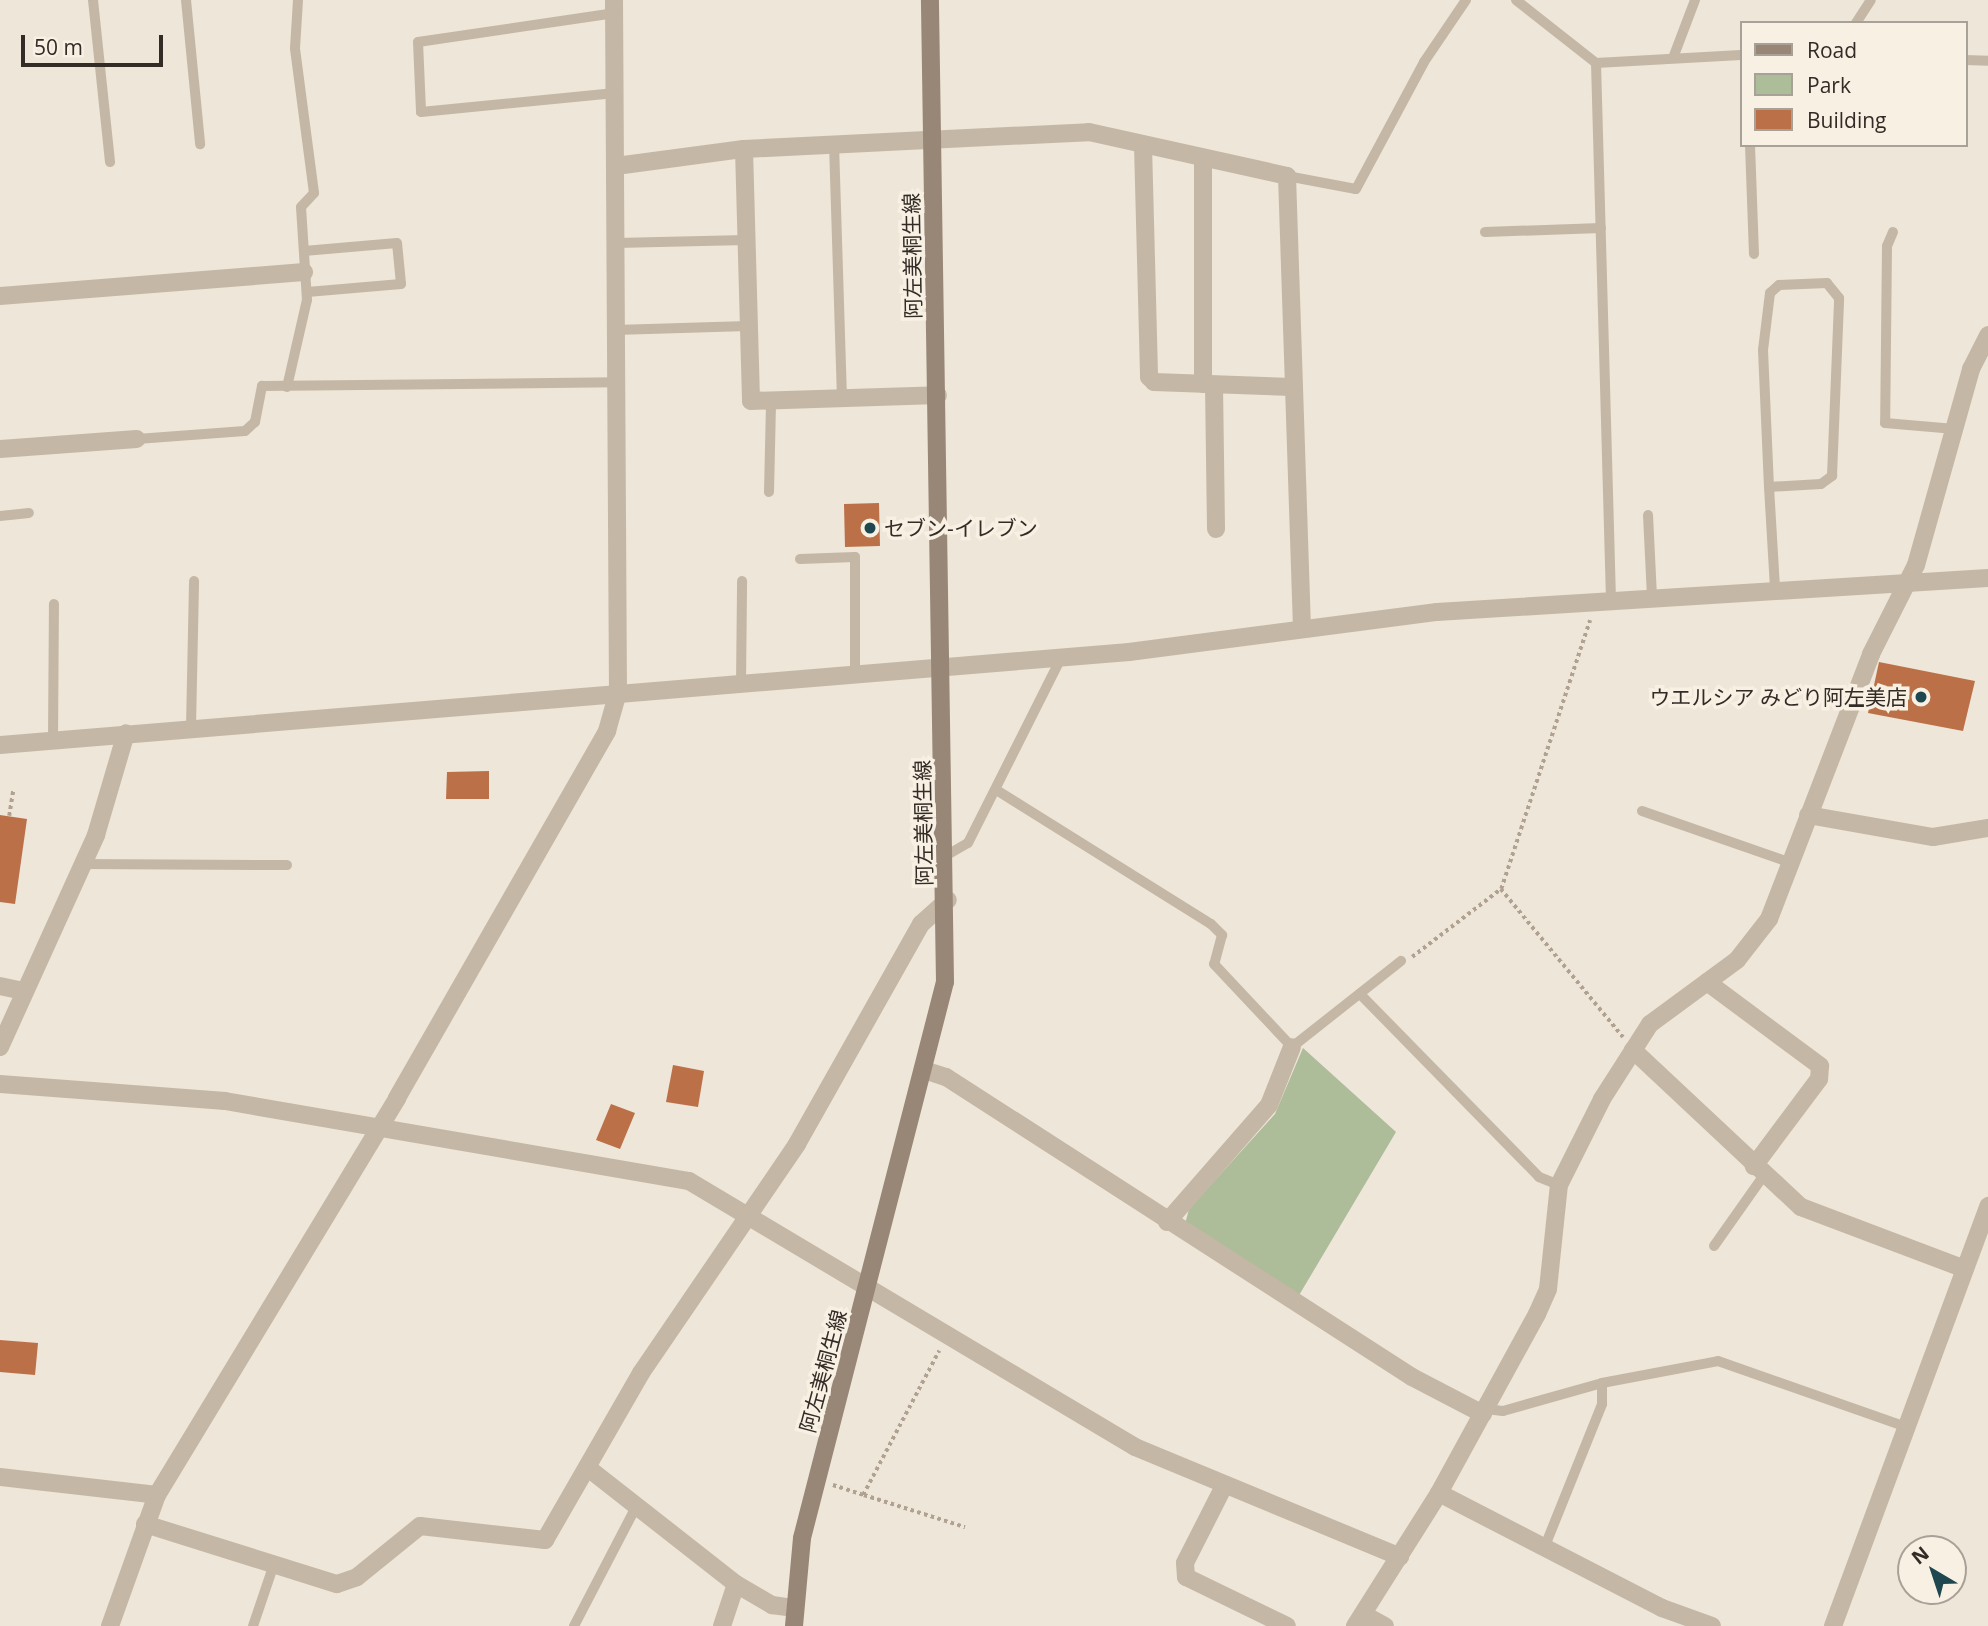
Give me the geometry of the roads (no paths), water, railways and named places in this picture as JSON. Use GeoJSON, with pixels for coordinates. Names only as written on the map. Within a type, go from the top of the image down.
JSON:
{"type":"FeatureCollection","features":[{"type":"Feature","properties":{"kind":"main road","name":"阿左美桐生線"},"geometry":{"type":"LineString","coordinates":[[793,1617],[796,1567],[927,1072],[945,982],[948,900],[930,0]]}},
{"type":"Feature","properties":{"kind":"street"},"geometry":{"type":"LineString","coordinates":[[110,1626],[157,1494],[381,1125],[607,731],[618,692],[615,6]]}},
{"type":"Feature","properties":{"kind":"street"},"geometry":{"type":"LineString","coordinates":[[616,166],[744,149],[1089,132],[1203,160],[1287,176],[1302,628]]}},
{"type":"Feature","properties":{"kind":"street"},"geometry":{"type":"LineString","coordinates":[[1143,145],[1145,368],[1154,382],[1292,387]]}},
{"type":"Feature","properties":{"kind":"street"},"geometry":{"type":"LineString","coordinates":[[744,149],[751,401],[938,395]]}},
{"type":"Feature","properties":{"kind":"street"},"geometry":{"type":"LineString","coordinates":[[1203,160],[1216,529]]}},
{"type":"Feature","properties":{"kind":"street"},"geometry":{"type":"LineString","coordinates":[[0,296],[304,272]]}},
{"type":"Feature","properties":{"kind":"street"},"geometry":{"type":"LineString","coordinates":[[1385,1626],[1359,1620],[1439,1493],[1548,1289],[1559,1185],[1650,1024],[1707,982],[1757,939],[1791,863],[1808,815],[1934,512],[1955,429],[1985,346]]}},
{"type":"Feature","properties":{"kind":"street"},"geometry":{"type":"LineString","coordinates":[[0,449],[137,439]]}},
{"type":"Feature","properties":{"kind":"street"},"geometry":{"type":"LineString","coordinates":[[0,745],[191,727],[1061,658],[1302,628],[1590,601],[1774,588],[1988,578]]}},
{"type":"Feature","properties":{"kind":"street"},"geometry":{"type":"LineString","coordinates":[[0,1047],[82,864],[126,733]]}},
{"type":"Feature","properties":{"kind":"street"},"geometry":{"type":"LineString","coordinates":[[1808,815],[1933,837],[1988,828]]}},
{"type":"Feature","properties":{"kind":"street"},"geometry":{"type":"LineString","coordinates":[[145,1524],[273,1567],[346,1583],[411,1530],[429,1524],[539,1542],[588,1468],[641,1373],[797,1144],[920,924],[948,900]]}},
{"type":"Feature","properties":{"kind":"street"},"geometry":{"type":"LineString","coordinates":[[1707,982],[1820,1066],[1819,1079],[1759,1171]]}},
{"type":"Feature","properties":{"kind":"street"},"geometry":{"type":"LineString","coordinates":[[0,986],[23,991]]}},
{"type":"Feature","properties":{"kind":"street"},"geometry":{"type":"LineString","coordinates":[[1167,1222],[1269,1105],[1293,1047]]}},
{"type":"Feature","properties":{"kind":"street"},"geometry":{"type":"LineString","coordinates":[[1633,1050],[1759,1171],[1817,1215],[1965,1269]]}},
{"type":"Feature","properties":{"kind":"street"},"geometry":{"type":"LineString","coordinates":[[927,1072],[946,1077],[1167,1222],[1412,1377],[1484,1411]]}},
{"type":"Feature","properties":{"kind":"street"},"geometry":{"type":"LineString","coordinates":[[0,1084],[225,1101],[381,1125],[676,1178],[869,1287],[1135,1447],[1400,1557]]}},
{"type":"Feature","properties":{"kind":"street"},"geometry":{"type":"LineString","coordinates":[[1833,1626],[1904,1426],[1988,1206]]}},
{"type":"Feature","properties":{"kind":"street"},"geometry":{"type":"LineString","coordinates":[[588,1468],[736,1584],[793,1617]]}},
{"type":"Feature","properties":{"kind":"street"},"geometry":{"type":"LineString","coordinates":[[0,1477],[157,1494]]}},
{"type":"Feature","properties":{"kind":"street"},"geometry":{"type":"LineString","coordinates":[[1224,1486],[1185,1563],[1186,1577],[1287,1626]]}},
{"type":"Feature","properties":{"kind":"street"},"geometry":{"type":"LineString","coordinates":[[1439,1493],[1662,1608],[1712,1626]]}},
{"type":"Feature","properties":{"kind":"street"},"geometry":{"type":"LineString","coordinates":[[722,1626],[736,1584]]}},
{"type":"Feature","properties":{"kind":"lane"},"geometry":{"type":"LineString","coordinates":[[93,0],[110,162]]}},
{"type":"Feature","properties":{"kind":"lane"},"geometry":{"type":"LineString","coordinates":[[186,0],[200,144]]}},
{"type":"Feature","properties":{"kind":"lane"},"geometry":{"type":"LineString","coordinates":[[287,387],[307,292],[301,207],[314,193],[295,48],[298,0]]}},
{"type":"Feature","properties":{"kind":"lane"},"geometry":{"type":"LineString","coordinates":[[1287,176],[1356,189],[1424,62],[1466,0]]}},
{"type":"Feature","properties":{"kind":"lane"},"geometry":{"type":"LineString","coordinates":[[1516,0],[1596,63],[1740,55]]}},
{"type":"Feature","properties":{"kind":"lane"},"geometry":{"type":"LineString","coordinates":[[1672,58],[1695,0]]}},
{"type":"Feature","properties":{"kind":"lane"},"geometry":{"type":"LineString","coordinates":[[1857,21],[1871,0]]}},
{"type":"Feature","properties":{"kind":"lane"},"geometry":{"type":"LineString","coordinates":[[615,6],[418,42],[421,112],[615,93]]}},
{"type":"Feature","properties":{"kind":"lane"},"geometry":{"type":"LineString","coordinates":[[1967,60],[1988,61]]}},
{"type":"Feature","properties":{"kind":"lane"},"geometry":{"type":"LineString","coordinates":[[1596,63],[1611,600]]}},
{"type":"Feature","properties":{"kind":"lane"},"geometry":{"type":"LineString","coordinates":[[834,144],[842,400]]}},
{"type":"Feature","properties":{"kind":"lane"},"geometry":{"type":"LineString","coordinates":[[1750,147],[1754,254]]}},
{"type":"Feature","properties":{"kind":"lane"},"geometry":{"type":"LineString","coordinates":[[1485,232],[1601,229]]}},
{"type":"Feature","properties":{"kind":"lane"},"geometry":{"type":"LineString","coordinates":[[1893,232],[1887,246],[1885,423],[1955,429]]}},
{"type":"Feature","properties":{"kind":"lane"},"geometry":{"type":"LineString","coordinates":[[615,243],[746,240]]}},
{"type":"Feature","properties":{"kind":"lane"},"geometry":{"type":"LineString","coordinates":[[304,251],[397,243],[401,284],[307,292]]}},
{"type":"Feature","properties":{"kind":"lane"},"geometry":{"type":"LineString","coordinates":[[1769,487],[1821,484],[1832,476],[1839,298],[1827,284],[1779,285],[1770,293],[1763,350],[1769,487],[1774,588]]}},
{"type":"Feature","properties":{"kind":"lane"},"geometry":{"type":"LineString","coordinates":[[615,330],[747,326]]}},
{"type":"Feature","properties":{"kind":"lane"},"geometry":{"type":"LineString","coordinates":[[137,439],[245,431],[256,422],[257,388],[615,382]]}},
{"type":"Feature","properties":{"kind":"lane"},"geometry":{"type":"LineString","coordinates":[[769,492],[771,402]]}},
{"type":"Feature","properties":{"kind":"lane"},"geometry":{"type":"LineString","coordinates":[[0,516],[29,513]]}},
{"type":"Feature","properties":{"kind":"lane"},"geometry":{"type":"LineString","coordinates":[[1648,515],[1652,597]]}},
{"type":"Feature","properties":{"kind":"lane"},"geometry":{"type":"LineString","coordinates":[[800,559],[855,556],[855,674]]}},
{"type":"Feature","properties":{"kind":"lane"},"geometry":{"type":"LineString","coordinates":[[191,727],[194,581]]}},
{"type":"Feature","properties":{"kind":"lane"},"geometry":{"type":"LineString","coordinates":[[741,684],[742,581]]}},
{"type":"Feature","properties":{"kind":"lane"},"geometry":{"type":"LineString","coordinates":[[53,740],[54,604]]}},
{"type":"Feature","properties":{"kind":"lane"},"geometry":{"type":"LineString","coordinates":[[947,855],[968,843],[998,791],[1061,658]]}},
{"type":"Feature","properties":{"kind":"lane"},"geometry":{"type":"LineString","coordinates":[[998,791],[1211,924],[1222,935],[1214,964],[1293,1047],[1401,961]]}},
{"type":"Feature","properties":{"kind":"lane"},"geometry":{"type":"LineString","coordinates":[[1642,811],[1791,863]]}},
{"type":"Feature","properties":{"kind":"lane"},"geometry":{"type":"LineString","coordinates":[[82,864],[287,865]]}},
{"type":"Feature","properties":{"kind":"lane"},"geometry":{"type":"LineString","coordinates":[[1360,994],[1539,1177],[1559,1185]]}},
{"type":"Feature","properties":{"kind":"lane"},"geometry":{"type":"LineString","coordinates":[[1714,1246],[1759,1171]]}},
{"type":"Feature","properties":{"kind":"lane"},"geometry":{"type":"LineString","coordinates":[[1484,1411],[1503,1411],[1602,1382],[1730,1362],[1904,1426]]}},
{"type":"Feature","properties":{"kind":"lane"},"geometry":{"type":"LineString","coordinates":[[1545,1546],[1602,1404],[1602,1382]]}},
{"type":"Feature","properties":{"kind":"lane"},"geometry":{"type":"LineString","coordinates":[[574,1626],[637,1505]]}},
{"type":"Feature","properties":{"kind":"lane"},"geometry":{"type":"LineString","coordinates":[[253,1626],[273,1567]]}},
{"type":"Feature","properties":{"kind":"place","name":"セブン-イレブン"},"geometry":{"type":"Point","coordinates":[870,528]}},
{"type":"Feature","properties":{"kind":"place","name":"ウエルシア みどり阿左美店"},"geometry":{"type":"Point","coordinates":[1921,697]}}]}
